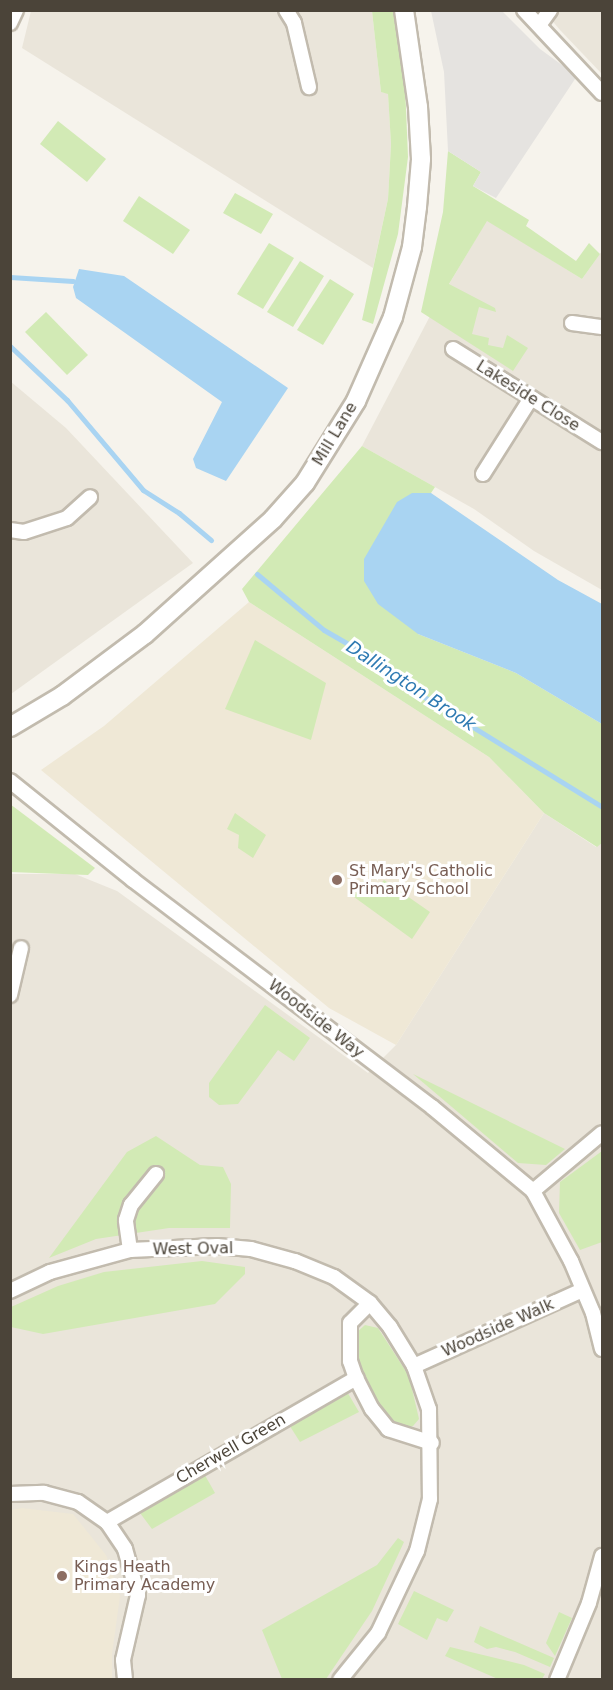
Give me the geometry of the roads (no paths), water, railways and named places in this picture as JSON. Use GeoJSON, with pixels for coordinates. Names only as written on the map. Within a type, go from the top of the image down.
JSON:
{"type":"FeatureCollection","features":[{"type":"Feature","properties":{"kind":"street"},"geometry":{"type":"LineString","coordinates":[[10,23],[16,10]]}},
{"type":"Feature","properties":{"kind":"street"},"geometry":{"type":"LineString","coordinates":[[286,10],[294,23],[309,87]]}},
{"type":"Feature","properties":{"kind":"street","name":"Mill Lane"},"geometry":{"type":"LineString","coordinates":[[10,727],[62,696],[145,634],[273,519],[305,483],[356,401],[393,317],[412,247],[417,207],[421,159],[418,107],[404,10]]}},
{"type":"Feature","properties":{"kind":"street"},"geometry":{"type":"LineString","coordinates":[[524,10],[540,24],[603,93]]}},
{"type":"Feature","properties":{"kind":"street"},"geometry":{"type":"LineString","coordinates":[[540,24],[550,10]]}},
{"type":"Feature","properties":{"kind":"street"},"geometry":{"type":"LineString","coordinates":[[572,323],[603,327]]}},
{"type":"Feature","properties":{"kind":"street","name":"Lakeside Close"},"geometry":{"type":"LineString","coordinates":[[453,349],[603,442]]}},
{"type":"Feature","properties":{"kind":"street"},"geometry":{"type":"LineString","coordinates":[[483,474],[531,398]]}},
{"type":"Feature","properties":{"kind":"street"},"geometry":{"type":"LineString","coordinates":[[10,530],[24,532],[66,518],[90,497]]}},
{"type":"Feature","properties":{"kind":"street","name":"Woodside Way"},"geometry":{"type":"LineString","coordinates":[[10,782],[432,1107],[533,1191],[582,1290],[603,1349]]}},
{"type":"Feature","properties":{"kind":"street"},"geometry":{"type":"LineString","coordinates":[[10,994],[21,948]]}},
{"type":"Feature","properties":{"kind":"street"},"geometry":{"type":"LineString","coordinates":[[533,1191],[603,1133]]}},
{"type":"Feature","properties":{"kind":"street"},"geometry":{"type":"LineString","coordinates":[[130,1250],[126,1220],[131,1205],[156,1174]]}},
{"type":"Feature","properties":{"kind":"street","name":"West Oval"},"geometry":{"type":"LineString","coordinates":[[10,1291],[50,1272],[130,1250],[217,1246],[251,1249],[295,1261],[334,1277],[370,1303],[390,1327],[414,1366],[429,1409],[432,1443],[430,1499],[417,1551],[378,1634],[340,1680]]}},
{"type":"Feature","properties":{"kind":"street","name":"Woodside Walk"},"geometry":{"type":"LineString","coordinates":[[414,1366],[582,1290]]}},
{"type":"Feature","properties":{"kind":"street"},"geometry":{"type":"LineString","coordinates":[[370,1303],[350,1323],[350,1361],[356,1378],[372,1409],[388,1429],[432,1443]]}},
{"type":"Feature","properties":{"kind":"street","name":"Cherwell Green"},"geometry":{"type":"LineString","coordinates":[[107,1522],[356,1378]]}},
{"type":"Feature","properties":{"kind":"street"},"geometry":{"type":"LineString","coordinates":[[10,1494],[62,1496],[107,1522],[133,1565],[138,1595],[123,1660],[125,1680]]}},
{"type":"Feature","properties":{"kind":"street"},"geometry":{"type":"LineString","coordinates":[[557,1680],[589,1603],[603,1556]]}},
{"type":"Feature","properties":{"kind":"water"},"geometry":{"type":"Polygon","coordinates":[[[79,269],[124,276],[288,388],[226,481],[196,468],[193,459],[222,402],[76,298],[73,287],[79,269]]]}},
{"type":"Feature","properties":{"kind":"water"},"geometry":{"type":"Polygon","coordinates":[[[412,493],[431,493],[558,580],[602,604],[602,724],[516,673],[418,634],[378,604],[364,581],[364,559],[397,502],[412,493]]]}},
{"type":"Feature","properties":{"kind":"waterway"},"geometry":{"type":"LineString","coordinates":[[10,277],[73,281]]}},
{"type":"Feature","properties":{"kind":"waterway","name":"Dallington Brook"},"geometry":{"type":"LineString","coordinates":[[10,346],[67,400],[143,490],[179,513],[211,540]]}},
{"type":"Feature","properties":{"kind":"waterway","name":"Dallington Brook"},"geometry":{"type":"LineString","coordinates":[[257,574],[324,630],[358,650],[387,674],[602,807]]}},
{"type":"Feature","properties":{"kind":"place","name":"St Mary's Catholic Primary School"},"geometry":{"type":"Point","coordinates":[337,880]}},
{"type":"Feature","properties":{"kind":"place","name":"Kings Heath Primary Academy"},"geometry":{"type":"Point","coordinates":[62,1576]}}]}
